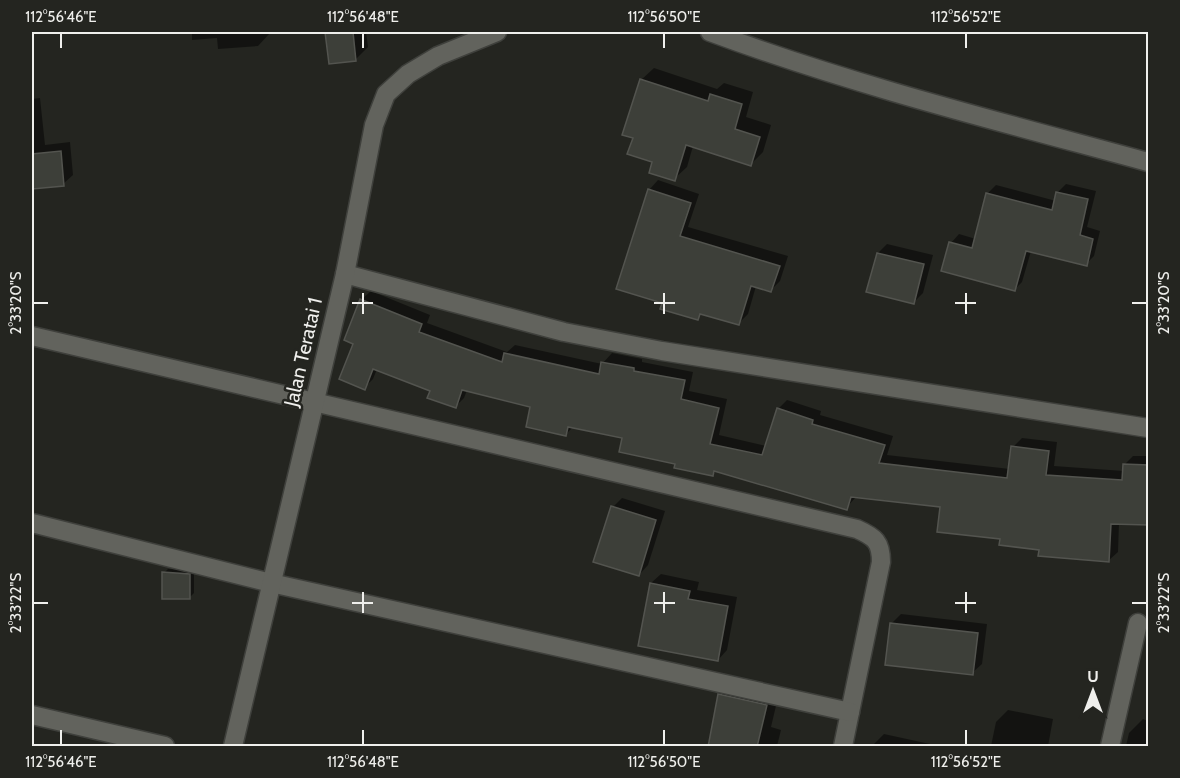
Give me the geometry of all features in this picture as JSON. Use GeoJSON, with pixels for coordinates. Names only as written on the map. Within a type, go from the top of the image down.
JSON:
{"type":"FeatureCollection","features":[{"type":"Feature","properties":{"kind":"street","name":"Jalan Teratai 1"},"geometry":{"type":"LineString","coordinates":[[234,747],[345,274],[374,125],[386,94],[408,74],[438,56],[497,32]]}},
{"type":"Feature","properties":{"kind":"street"},"geometry":{"type":"LineString","coordinates":[[710,32],[772,55],[882,90],[1149,162]]}},
{"type":"Feature","properties":{"kind":"street"},"geometry":{"type":"LineString","coordinates":[[345,274],[574,334],[674,353],[1149,428]]}},
{"type":"Feature","properties":{"kind":"street"},"geometry":{"type":"LineString","coordinates":[[32,336],[857,529],[870,535],[881,550],[881,562],[843,747]]}},
{"type":"Feature","properties":{"kind":"street"},"geometry":{"type":"LineString","coordinates":[[32,523],[271,583],[850,712]]}},
{"type":"Feature","properties":{"kind":"street"},"geometry":{"type":"LineString","coordinates":[[1110,747],[1138,623]]}},
{"type":"Feature","properties":{"kind":"street"},"geometry":{"type":"LineString","coordinates":[[32,715],[165,747]]}},
{"type":"Feature","properties":{"kind":"building"},"geometry":{"type":"Polygon","coordinates":[[[325,32],[353,32],[356,61],[329,64],[325,32]]]}},
{"type":"Feature","properties":{"kind":"building"},"geometry":{"type":"Polygon","coordinates":[[[640,79],[708,101],[710,94],[742,104],[735,129],[760,137],[751,166],[686,145],[675,181],[649,173],[652,162],[627,154],[633,138],[622,135],[640,79]]]}},
{"type":"Feature","properties":{"kind":"building"},"geometry":{"type":"Polygon","coordinates":[[[61,151],[64,186],[32,189],[32,154],[61,151]]]}},
{"type":"Feature","properties":{"kind":"building"},"geometry":{"type":"Polygon","coordinates":[[[648,189],[691,203],[680,236],[780,266],[771,292],[751,286],[739,325],[700,314],[698,320],[660,309],[662,303],[616,289],[648,189]]]}},
{"type":"Feature","properties":{"kind":"building"},"geometry":{"type":"Polygon","coordinates":[[[1056,192],[1088,199],[1080,235],[1093,239],[1087,266],[1026,251],[1015,291],[941,271],[949,242],[972,248],[986,193],[1052,210],[1056,192]]]}},
{"type":"Feature","properties":{"kind":"building"},"geometry":{"type":"Polygon","coordinates":[[[877,253],[924,264],[914,304],[866,292],[877,253]]]}},
{"type":"Feature","properties":{"kind":"building"},"geometry":{"type":"Polygon","coordinates":[[[360,299],[422,324],[419,332],[502,362],[504,353],[599,374],[601,362],[634,368],[634,371],[685,380],[681,399],[719,408],[710,444],[762,455],[777,408],[813,420],[812,424],[885,445],[879,463],[1007,478],[1011,446],[1049,451],[1046,475],[1122,480],[1123,464],[1149,465],[1149,525],[1111,524],[1109,562],[1038,556],[1039,550],[999,545],[1000,539],[937,532],[940,507],[851,497],[847,510],[714,471],[713,476],[674,468],[675,464],[619,452],[622,438],[568,427],[566,436],[526,427],[530,407],[462,390],[456,408],[427,398],[430,391],[373,369],[365,390],[339,379],[353,344],[344,340],[360,299]]]}},
{"type":"Feature","properties":{"kind":"building"},"geometry":{"type":"Polygon","coordinates":[[[611,506],[656,520],[639,576],[593,562],[611,506]]]}},
{"type":"Feature","properties":{"kind":"building"},"geometry":{"type":"Polygon","coordinates":[[[162,572],[190,574],[190,599],[162,599],[162,572]]]}},
{"type":"Feature","properties":{"kind":"building"},"geometry":{"type":"Polygon","coordinates":[[[650,583],[690,591],[688,599],[728,606],[718,661],[638,646],[650,583]]]}},
{"type":"Feature","properties":{"kind":"building"},"geometry":{"type":"Polygon","coordinates":[[[890,623],[978,633],[973,675],[885,665],[890,623]]]}},
{"type":"Feature","properties":{"kind":"building"},"geometry":{"type":"Polygon","coordinates":[[[718,694],[767,705],[757,747],[708,747],[718,694]]]}}]}
